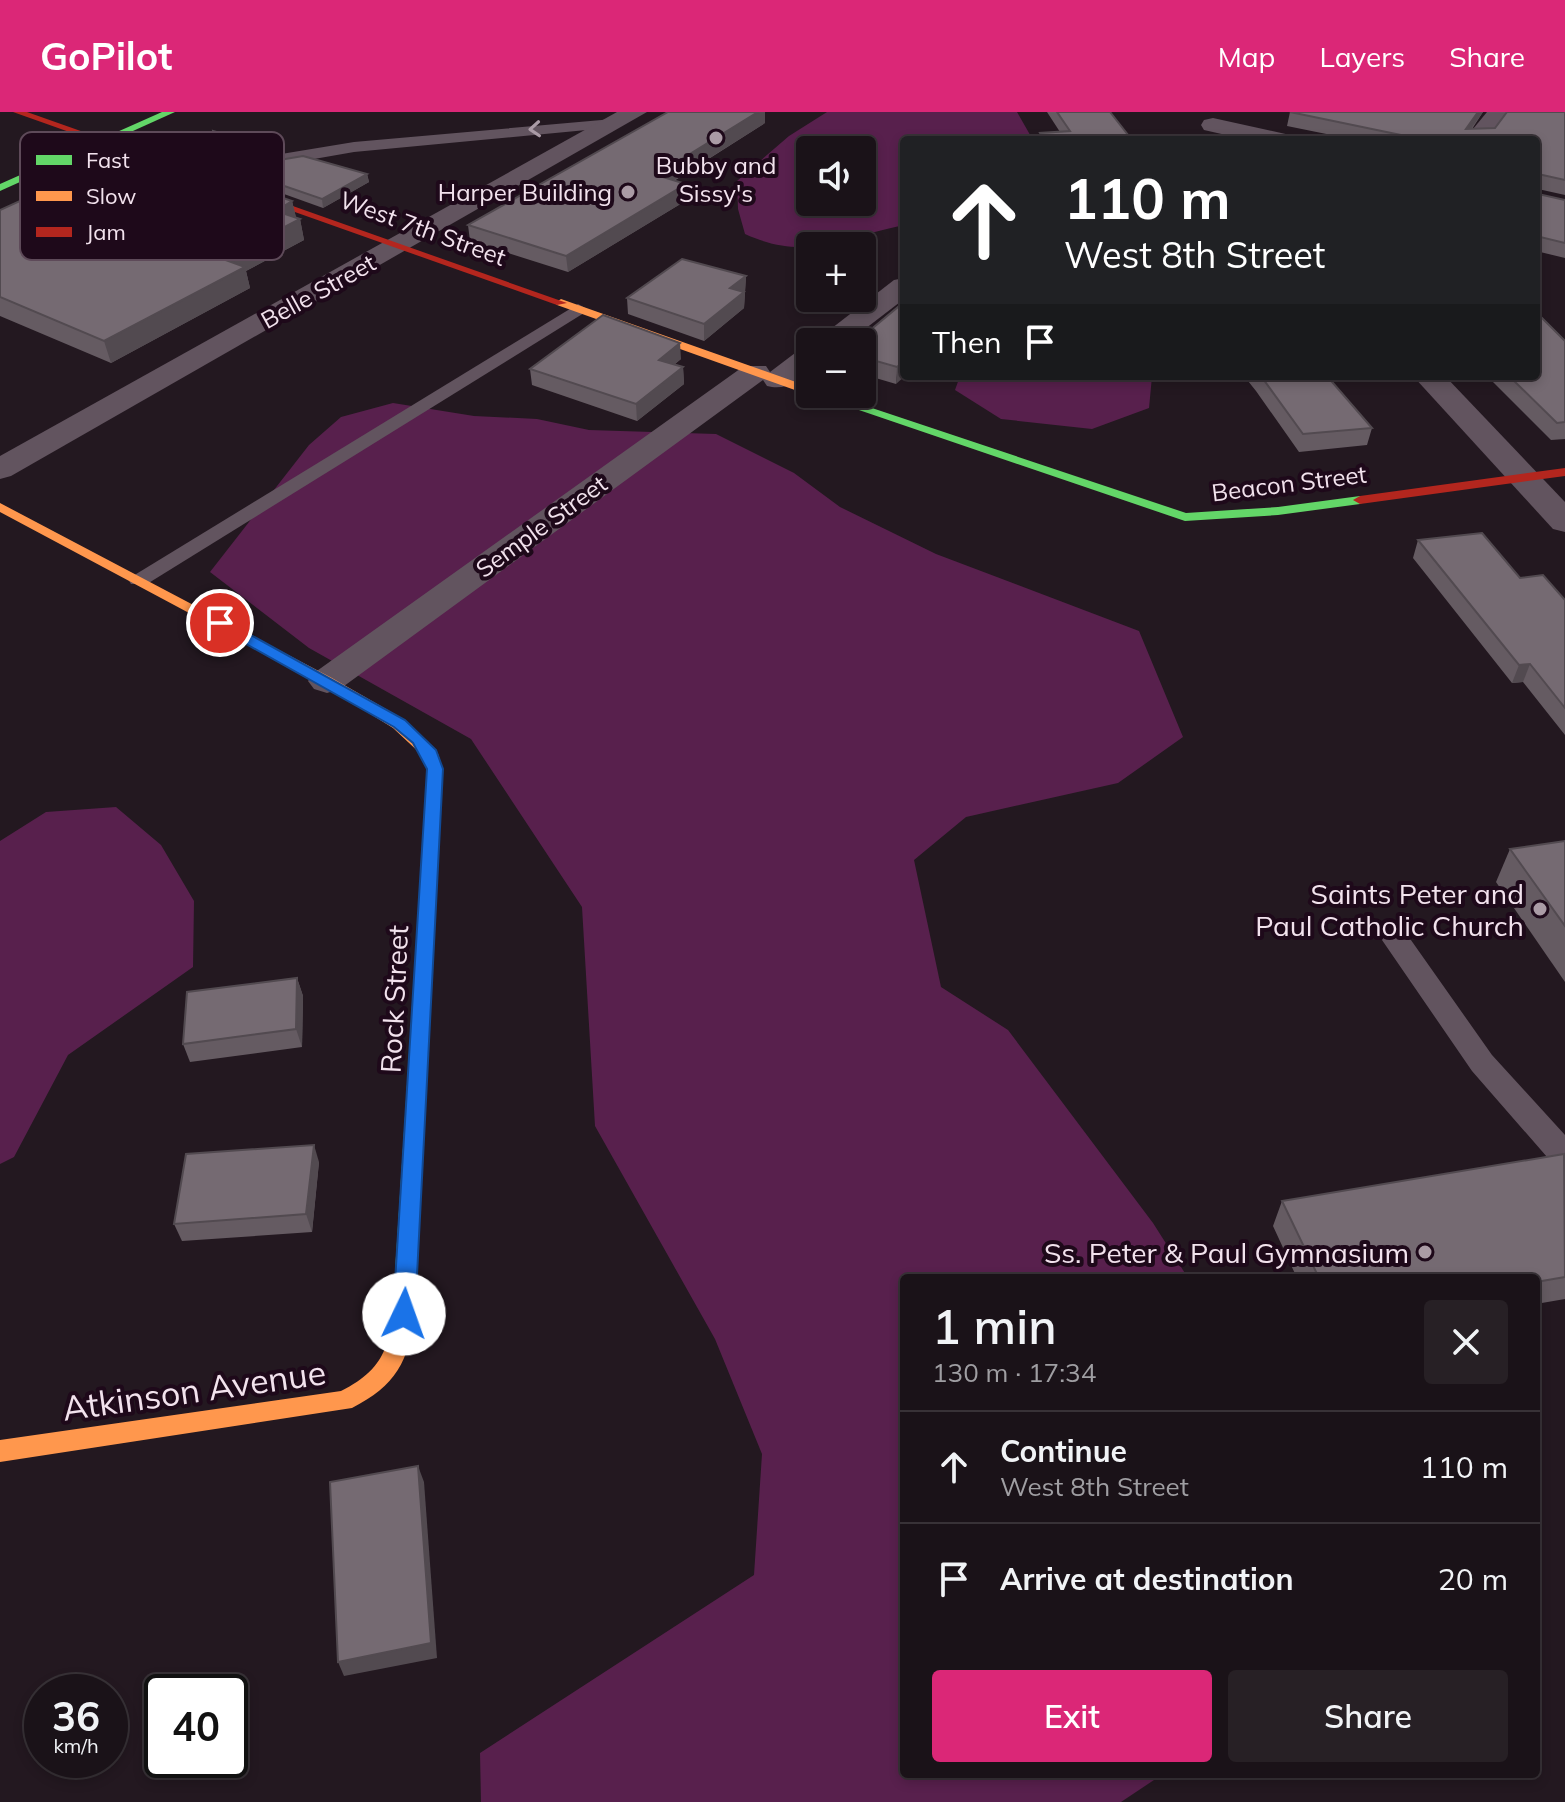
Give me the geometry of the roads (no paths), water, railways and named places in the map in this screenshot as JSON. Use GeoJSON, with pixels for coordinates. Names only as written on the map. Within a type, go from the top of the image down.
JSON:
{"type":"FeatureCollection","features":[{"type":"Feature","properties":{"kind":"main road","name":"West 7th Street"},"geometry":{"type":"LineString","coordinates":[[18,112],[78,132]]}},
{"type":"Feature","properties":{"kind":"main road"},"geometry":{"type":"LineString","coordinates":[[125,132],[170,112]]}},
{"type":"Feature","properties":{"kind":"main road"},"geometry":{"type":"LineString","coordinates":[[0,188],[20,179]]}},
{"type":"Feature","properties":{"kind":"main road","name":"West 7th Street"},"geometry":{"type":"LineString","coordinates":[[284,204],[796,386]]}},
{"type":"Feature","properties":{"kind":"main road","name":"Beacon Street"},"geometry":{"type":"LineString","coordinates":[[859,408],[1185,517],[1278,511],[1565,472]]}},
{"type":"Feature","properties":{"kind":"main road","name":"Rock Street"},"geometry":{"type":"LineString","coordinates":[[0,507],[327,681],[409,732],[430,754],[435,769],[404,1314],[397,1355],[388,1372]]}},
{"type":"Feature","properties":{"kind":"main road","name":"Atkinson Avenue"},"geometry":{"type":"LineString","coordinates":[[0,1451],[344,1401],[367,1392],[388,1372]]}},
{"type":"Feature","properties":{"kind":"street"},"geometry":{"type":"LineString","coordinates":[[1479,136],[1500,112]]}},
{"type":"Feature","properties":{"kind":"street","name":"Belle Street"},"geometry":{"type":"LineString","coordinates":[[0,469],[624,118]]}},
{"type":"Feature","properties":{"kind":"street"},"geometry":{"type":"LineString","coordinates":[[1214,126],[1262,136]]}},
{"type":"Feature","properties":{"kind":"street"},"geometry":{"type":"LineString","coordinates":[[848,328],[900,289]]}},
{"type":"Feature","properties":{"kind":"street","name":"Semple Street"},"geometry":{"type":"LineString","coordinates":[[327,681],[766,376],[796,362]]}},
{"type":"Feature","properties":{"kind":"street"},"geometry":{"type":"LineString","coordinates":[[1432,380],[1565,522]]}},
{"type":"Feature","properties":{"kind":"lane"},"geometry":{"type":"LineString","coordinates":[[284,156],[624,118]]}},
{"type":"Feature","properties":{"kind":"lane"},"geometry":{"type":"LineString","coordinates":[[139,579],[578,309]]}},
{"type":"Feature","properties":{"kind":"lane"},"geometry":{"type":"LineString","coordinates":[[1396,940],[1482,1063],[1565,1156]]}},
{"type":"Feature","properties":{"kind":"place","name":"Bubby and Sissy's"},"geometry":{"type":"Point","coordinates":[716,138]}},
{"type":"Feature","properties":{"kind":"place","name":"Harper Building"},"geometry":{"type":"Point","coordinates":[628,192]}},
{"type":"Feature","properties":{"kind":"place","name":"Saints Peter and Paul Catholic Church"},"geometry":{"type":"Point","coordinates":[1540,909]}},
{"type":"Feature","properties":{"kind":"place","name":"Ss. Peter & Paul Gymnasium"},"geometry":{"type":"Point","coordinates":[1425,1252]}}]}
